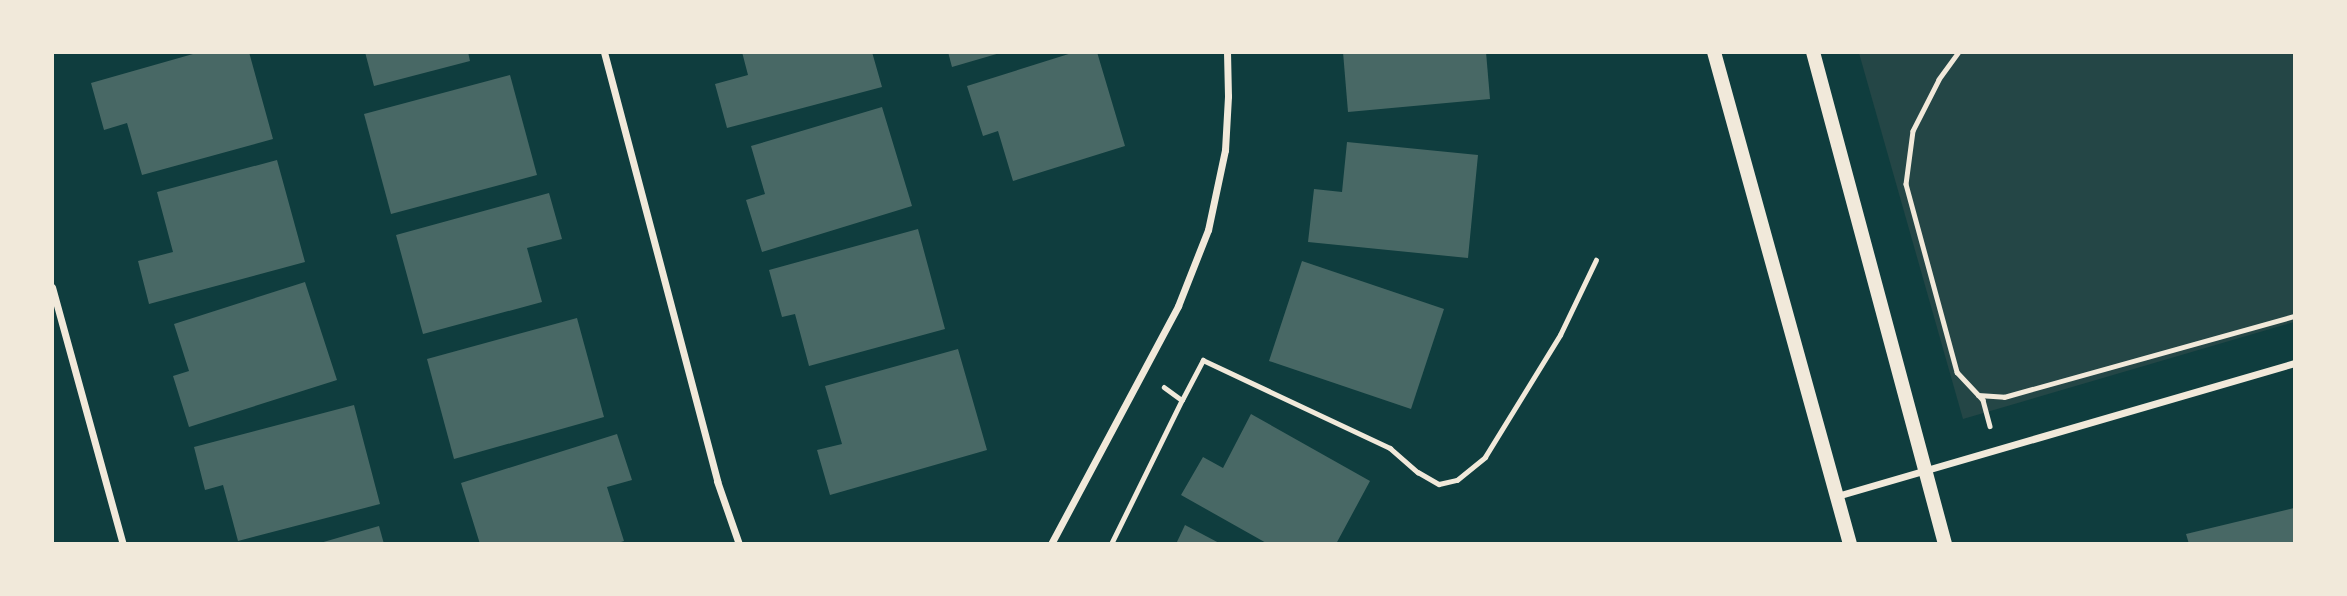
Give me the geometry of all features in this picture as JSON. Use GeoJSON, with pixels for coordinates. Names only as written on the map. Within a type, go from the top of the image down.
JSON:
{"type":"FeatureCollection","features":[{"type":"Feature","properties":{"kind":"main road"},"geometry":{"type":"LineString","coordinates":[[1714,52],[1850,544]]}},
{"type":"Feature","properties":{"kind":"main road"},"geometry":{"type":"LineString","coordinates":[[1812,52],[1945,544]]}},
{"type":"Feature","properties":{"kind":"street"},"geometry":{"type":"LineString","coordinates":[[604,52],[717,481],[739,544]]}},
{"type":"Feature","properties":{"kind":"street"},"geometry":{"type":"LineString","coordinates":[[1051,544],[1178,306],[1208,230],[1225,150],[1227,52]]}},
{"type":"Feature","properties":{"kind":"street"},"geometry":{"type":"LineString","coordinates":[[52,287],[123,544]]}},
{"type":"Feature","properties":{"kind":"street"},"geometry":{"type":"LineString","coordinates":[[1837,496],[2294,363]]}},
{"type":"Feature","properties":{"kind":"path"},"geometry":{"type":"LineString","coordinates":[[1956,54],[1939,80],[1913,131],[1906,184],[1957,372],[1983,400],[1997,450]]}},
{"type":"Feature","properties":{"kind":"path"},"geometry":{"type":"LineString","coordinates":[[1111,544],[1203,360],[1390,448],[1418,472],[1439,484],[1457,480],[1485,457],[1560,335],[1596,260]]}},
{"type":"Feature","properties":{"kind":"path"},"geometry":{"type":"LineString","coordinates":[[1978,395],[2004,397],[2294,316]]}},
{"type":"Feature","properties":{"kind":"path"},"geometry":{"type":"LineString","coordinates":[[1143,372],[1182,400]]}},
{"type":"Feature","properties":{"kind":"shaded area"},"geometry":{"type":"Polygon","coordinates":[[[1859,53],[2294,53],[2294,322],[1963,419],[1859,53]]]}},
{"type":"Feature","properties":{"kind":"building"},"geometry":{"type":"Polygon","coordinates":[[[200,52],[249,52],[273,139],[142,175],[127,123],[104,130],[91,83],[200,52]]]}},
{"type":"Feature","properties":{"kind":"building"},"geometry":{"type":"Polygon","coordinates":[[[365,52],[468,52],[470,61],[374,86],[365,52]]]}},
{"type":"Feature","properties":{"kind":"building"},"geometry":{"type":"Polygon","coordinates":[[[742,52],[872,52],[882,87],[727,128],[715,84],[748,75],[742,52]]]}},
{"type":"Feature","properties":{"kind":"building"},"geometry":{"type":"Polygon","coordinates":[[[948,52],[999,52],[1000,53],[952,67],[948,52]]]}},
{"type":"Feature","properties":{"kind":"building"},"geometry":{"type":"Polygon","coordinates":[[[1075,52],[1097,52],[1125,146],[1013,181],[998,131],[983,136],[967,86],[1075,52]]]}},
{"type":"Feature","properties":{"kind":"building"},"geometry":{"type":"Polygon","coordinates":[[[1343,52],[1486,52],[1490,99],[1348,112],[1343,52]]]}},
{"type":"Feature","properties":{"kind":"building"},"geometry":{"type":"Polygon","coordinates":[[[510,75],[537,175],[391,214],[364,114],[510,75]]]}},
{"type":"Feature","properties":{"kind":"building"},"geometry":{"type":"Polygon","coordinates":[[[882,107],[912,206],[762,252],[746,200],[765,194],[751,146],[882,107]]]}},
{"type":"Feature","properties":{"kind":"building"},"geometry":{"type":"Polygon","coordinates":[[[1347,142],[1478,155],[1468,258],[1308,242],[1314,189],[1342,192],[1347,142]]]}},
{"type":"Feature","properties":{"kind":"building"},"geometry":{"type":"Polygon","coordinates":[[[277,160],[305,262],[149,304],[138,261],[173,252],[157,192],[277,160]]]}},
{"type":"Feature","properties":{"kind":"building"},"geometry":{"type":"Polygon","coordinates":[[[549,193],[562,239],[527,248],[542,302],[423,334],[396,235],[549,193]]]}},
{"type":"Feature","properties":{"kind":"building"},"geometry":{"type":"Polygon","coordinates":[[[918,229],[945,329],[809,366],[795,314],[782,317],[769,270],[918,229]]]}},
{"type":"Feature","properties":{"kind":"building"},"geometry":{"type":"Polygon","coordinates":[[[1302,261],[1444,309],[1411,409],[1269,361],[1302,261]]]}},
{"type":"Feature","properties":{"kind":"building"},"geometry":{"type":"Polygon","coordinates":[[[305,282],[337,380],[189,427],[173,376],[189,371],[174,324],[305,282]]]}},
{"type":"Feature","properties":{"kind":"building"},"geometry":{"type":"Polygon","coordinates":[[[577,318],[604,417],[454,459],[427,359],[577,318]]]}},
{"type":"Feature","properties":{"kind":"building"},"geometry":{"type":"Polygon","coordinates":[[[958,349],[987,450],[830,495],[817,450],[842,444],[825,386],[958,349]]]}},
{"type":"Feature","properties":{"kind":"building"},"geometry":{"type":"Polygon","coordinates":[[[354,405],[380,504],[238,541],[223,485],[205,490],[194,447],[354,405]]]}},
{"type":"Feature","properties":{"kind":"building"},"geometry":{"type":"Polygon","coordinates":[[[1251,414],[1370,481],[1336,544],[1268,544],[1181,495],[1203,457],[1223,468],[1251,414]]]}},
{"type":"Feature","properties":{"kind":"building"},"geometry":{"type":"Polygon","coordinates":[[[617,434],[632,480],[607,487],[624,541],[615,544],[480,544],[461,483],[617,434]]]}},
{"type":"Feature","properties":{"kind":"building"},"geometry":{"type":"Polygon","coordinates":[[[2294,508],[2294,544],[2189,544],[2186,534],[2294,508]]]}},
{"type":"Feature","properties":{"kind":"building"},"geometry":{"type":"Polygon","coordinates":[[[1185,525],[1221,544],[1176,544],[1185,525]]]}},
{"type":"Feature","properties":{"kind":"building"},"geometry":{"type":"Polygon","coordinates":[[[379,526],[384,544],[320,544],[320,543],[379,526]]]}}]}
